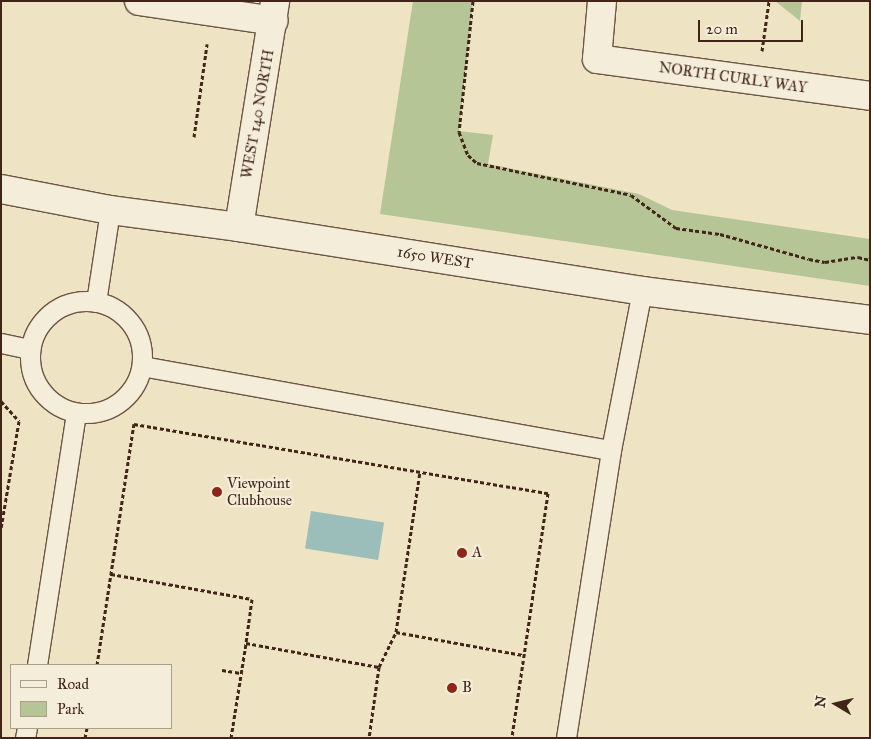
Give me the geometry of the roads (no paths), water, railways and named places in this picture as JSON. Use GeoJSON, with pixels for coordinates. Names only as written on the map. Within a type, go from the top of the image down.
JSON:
{"type":"FeatureCollection","features":[{"type":"Feature","properties":{"kind":"street"},"geometry":{"type":"LineString","coordinates":[[139,1],[211,13],[275,11]]}},
{"type":"Feature","properties":{"kind":"street","name":"NORTH CURLY WAY"},"geometry":{"type":"LineString","coordinates":[[602,1],[597,60],[870,96]]}},
{"type":"Feature","properties":{"kind":"street","name":"WEST 140 NORTH"},"geometry":{"type":"LineString","coordinates":[[239,227],[275,11]]}},
{"type":"Feature","properties":{"kind":"street","name":"1650 WEST"},"geometry":{"type":"LineString","coordinates":[[1,188],[110,210],[239,227],[642,291],[870,320]]}},
{"type":"Feature","properties":{"kind":"lane"},"geometry":{"type":"LineString","coordinates":[[96,302],[110,210]]}},
{"type":"Feature","properties":{"kind":"lane"},"geometry":{"type":"LineString","coordinates":[[566,738],[610,450],[642,291]]}},
{"type":"Feature","properties":{"kind":"lane"},"geometry":{"type":"LineString","coordinates":[[78,301],[96,302],[112,307],[126,318],[136,332],[142,348],[142,366],[129,393],[118,403],[105,410],[76,413],[50,400],[40,390],[30,363],[30,348],[36,331],[46,317],[60,307],[78,301]]}},
{"type":"Feature","properties":{"kind":"lane"},"geometry":{"type":"LineString","coordinates":[[1,343],[30,348]]}},
{"type":"Feature","properties":{"kind":"lane"},"geometry":{"type":"LineString","coordinates":[[142,366],[610,450]]}},
{"type":"Feature","properties":{"kind":"lane"},"geometry":{"type":"LineString","coordinates":[[37,664],[76,413]]}},
{"type":"Feature","properties":{"kind":"water"},"geometry":{"type":"Polygon","coordinates":[[[311,511],[384,523],[378,560],[305,549],[311,511]]]}},
{"type":"Feature","properties":{"kind":"place","name":"Viewpoint Clubhouse"},"geometry":{"type":"Point","coordinates":[217,492]}},
{"type":"Feature","properties":{"kind":"place","name":"A"},"geometry":{"type":"Point","coordinates":[462,553]}},
{"type":"Feature","properties":{"kind":"place","name":"B"},"geometry":{"type":"Point","coordinates":[452,688]}}]}
